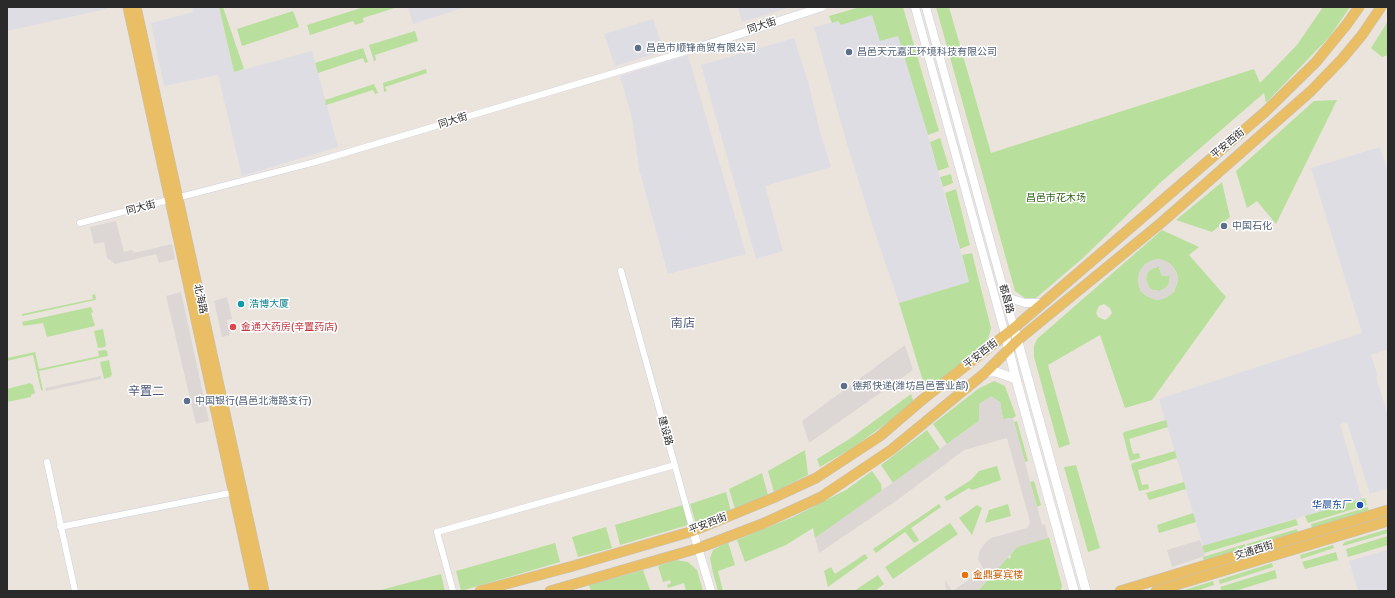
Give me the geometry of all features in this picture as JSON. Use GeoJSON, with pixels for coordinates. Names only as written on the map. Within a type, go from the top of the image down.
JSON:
{"type":"FeatureCollection","features":[{"type":"Feature","properties":{"kind":"main road","name":"北海路"},"geometry":{"type":"LineString","coordinates":[[128,7],[174,199]]}},
{"type":"Feature","properties":{"kind":"main road","name":"北海路"},"geometry":{"type":"LineString","coordinates":[[136,7],[174,199],[238,492],[264,591]]}},
{"type":"Feature","properties":{"kind":"main road","name":"平安西街"},"geometry":{"type":"LineString","coordinates":[[480,591],[693,531],[773,498],[816,478],[880,436],[922,400],[1014,328],[1041,303],[1265,112],[1316,62],[1359,7]]}},
{"type":"Feature","properties":{"kind":"main road","name":"平安西街"},"geometry":{"type":"LineString","coordinates":[[550,591],[699,548],[762,524],[821,497],[890,450],[986,372],[1018,340],[1161,223],[1311,91],[1362,35],[1381,7]]}},
{"type":"Feature","properties":{"kind":"main road","name":"都昌路"},"geometry":{"type":"LineString","coordinates":[[1014,328],[1086,591]]}},
{"type":"Feature","properties":{"kind":"main road","name":"都昌路"},"geometry":{"type":"LineString","coordinates":[[1005,334],[1074,591]]}},
{"type":"Feature","properties":{"kind":"main road"},"geometry":{"type":"LineString","coordinates":[[986,372],[996,372],[1016,379]]}},
{"type":"Feature","properties":{"kind":"main road","name":"北海路"},"geometry":{"type":"LineString","coordinates":[[238,492],[255,591]]}},
{"type":"Feature","properties":{"kind":"main road","name":"交通西街"},"geometry":{"type":"LineString","coordinates":[[1120,591],[1388,510]]}},
{"type":"Feature","properties":{"kind":"main road","name":"交通西街"},"geometry":{"type":"LineString","coordinates":[[1156,591],[1388,521]]}},
{"type":"Feature","properties":{"kind":"street","name":"同大街"},"geometry":{"type":"LineString","coordinates":[[80,223],[315,162],[691,50],[822,7]]}},
{"type":"Feature","properties":{"kind":"street","name":"都昌路"},"geometry":{"type":"LineString","coordinates":[[915,7],[1005,334]]}},
{"type":"Feature","properties":{"kind":"street","name":"都昌路"},"geometry":{"type":"LineString","coordinates":[[926,7],[1014,328]]}},
{"type":"Feature","properties":{"kind":"street","name":"建设路"},"geometry":{"type":"LineString","coordinates":[[620,271],[711,591]]}},
{"type":"Feature","properties":{"kind":"street"},"geometry":{"type":"LineString","coordinates":[[1006,297],[1025,303],[1041,303]]}},
{"type":"Feature","properties":{"kind":"street"},"geometry":{"type":"LineString","coordinates":[[47,462],[60,528],[75,591]]}},
{"type":"Feature","properties":{"kind":"street"},"geometry":{"type":"LineString","coordinates":[[453,591],[437,532],[675,465]]}},
{"type":"Feature","properties":{"kind":"street"},"geometry":{"type":"LineString","coordinates":[[60,528],[238,492]]}},
{"type":"Feature","properties":{"kind":"shaded area"},"geometry":{"type":"Polygon","coordinates":[[[7,7],[106,7],[106,9],[7,31],[7,7]]]}},
{"type":"Feature","properties":{"kind":"shaded area"},"geometry":{"type":"Polygon","coordinates":[[[192,7],[219,7],[234,72],[312,51],[338,147],[242,176],[218,75],[164,86],[151,23],[193,12],[192,7]]]}},
{"type":"Feature","properties":{"kind":"shaded area"},"geometry":{"type":"Polygon","coordinates":[[[408,7],[466,7],[413,24],[408,7]]]}},
{"type":"Feature","properties":{"kind":"shaded area"},"geometry":{"type":"Polygon","coordinates":[[[738,7],[788,7],[788,8],[742,22],[738,7]]]}},
{"type":"Feature","properties":{"kind":"shaded area"},"geometry":{"type":"Polygon","coordinates":[[[890,8],[969,282],[899,303],[847,144],[814,27],[890,8]]]}},
{"type":"Feature","properties":{"kind":"shaded area"},"geometry":{"type":"Polygon","coordinates":[[[653,19],[664,51],[615,66],[604,34],[653,19]]]}},
{"type":"Feature","properties":{"kind":"shaded area"},"geometry":{"type":"Polygon","coordinates":[[[794,38],[809,85],[820,132],[831,167],[765,186],[783,251],[756,259],[701,65],[794,38]]]}},
{"type":"Feature","properties":{"kind":"shaded area"},"geometry":{"type":"Polygon","coordinates":[[[688,55],[746,254],[668,274],[639,169],[632,118],[620,76],[688,55]]]}},
{"type":"Feature","properties":{"kind":"shaded area"},"geometry":{"type":"Polygon","coordinates":[[[1380,147],[1388,173],[1388,349],[1371,355],[1388,416],[1388,488],[1370,494],[1347,422],[1340,424],[1362,499],[1203,546],[1159,399],[1362,333],[1311,168],[1380,147]]]}},
{"type":"Feature","properties":{"kind":"shaded area"},"geometry":{"type":"Polygon","coordinates":[[[116,221],[124,252],[132,250],[134,253],[172,244],[175,259],[159,263],[156,254],[115,264],[107,258],[104,242],[94,244],[90,227],[116,221]]]}},
{"type":"Feature","properties":{"kind":"shaded area"},"geometry":{"type":"Polygon","coordinates":[[[1156,259],[1163,260],[1174,268],[1177,274],[1178,280],[1174,292],[1163,299],[1157,300],[1151,298],[1140,290],[1138,277],[1140,270],[1150,261],[1156,259]],[[1160,267],[1150,270],[1147,273],[1146,280],[1152,290],[1160,291],[1167,287],[1169,283],[1170,276],[1162,276],[1160,267]]]}},
{"type":"Feature","properties":{"kind":"shaded area"},"geometry":{"type":"Polygon","coordinates":[[[181,292],[209,421],[196,424],[166,296],[181,292]]]}},
{"type":"Feature","properties":{"kind":"shaded area"},"geometry":{"type":"Polygon","coordinates":[[[227,297],[232,319],[227,320],[230,335],[222,337],[214,301],[227,297]]]}},
{"type":"Feature","properties":{"kind":"shaded area"},"geometry":{"type":"Polygon","coordinates":[[[905,345],[913,370],[809,443],[802,421],[905,345]]]}},
{"type":"Feature","properties":{"kind":"shaded area"},"geometry":{"type":"Polygon","coordinates":[[[101,376],[101,379],[46,391],[45,388],[101,376]]]}},
{"type":"Feature","properties":{"kind":"shaded area"},"geometry":{"type":"Polygon","coordinates":[[[991,396],[1000,402],[1003,419],[1013,418],[1042,525],[1045,524],[1048,538],[1017,547],[978,591],[952,591],[984,570],[978,559],[980,550],[986,542],[991,538],[1027,528],[1029,525],[1030,522],[1007,438],[964,450],[896,501],[819,553],[815,538],[979,421],[979,404],[991,396]]]}},
{"type":"Feature","properties":{"kind":"shaded area"},"geometry":{"type":"Polygon","coordinates":[[[1200,540],[1205,556],[1172,567],[1167,550],[1200,540]]]}},
{"type":"Feature","properties":{"kind":"shaded area"},"geometry":{"type":"Polygon","coordinates":[[[1387,550],[1388,591],[1358,591],[1349,561],[1387,550]]]}},
{"type":"Feature","properties":{"kind":"shaded area"},"geometry":{"type":"Polygon","coordinates":[[[945,580],[952,591],[946,591],[945,580]]]}},
{"type":"Feature","properties":{"kind":"green space"},"geometry":{"type":"Polygon","coordinates":[[[219,7],[223,7],[244,69],[234,72],[219,7]]]}},
{"type":"Feature","properties":{"kind":"green space"},"geometry":{"type":"Polygon","coordinates":[[[364,7],[398,7],[363,18],[364,22],[355,25],[353,21],[310,35],[307,25],[364,7]]]}},
{"type":"Feature","properties":{"kind":"green space"},"geometry":{"type":"Polygon","coordinates":[[[860,7],[903,7],[939,131],[928,135],[898,36],[880,41],[872,15],[841,25],[838,21],[832,23],[829,16],[860,7]]]}},
{"type":"Feature","properties":{"kind":"green space","name":"昌邑市花木场"},"geometry":{"type":"Polygon","coordinates":[[[936,7],[949,7],[991,153],[1254,69],[1260,83],[1297,45],[1323,7],[1350,7],[1330,36],[1266,103],[1264,93],[1161,182],[1083,258],[1036,298],[1025,298],[1015,291],[936,7]]]}},
{"type":"Feature","properties":{"kind":"green space"},"geometry":{"type":"Polygon","coordinates":[[[293,11],[299,27],[242,46],[237,29],[293,11]]]}},
{"type":"Feature","properties":{"kind":"green space"},"geometry":{"type":"Polygon","coordinates":[[[1388,21],[1388,55],[1382,57],[1371,48],[1388,21]]]}},
{"type":"Feature","properties":{"kind":"green space"},"geometry":{"type":"Polygon","coordinates":[[[415,31],[418,41],[375,55],[376,60],[374,61],[369,45],[415,31]]]}},
{"type":"Feature","properties":{"kind":"green space"},"geometry":{"type":"Polygon","coordinates":[[[363,48],[368,62],[365,63],[363,58],[318,73],[315,63],[363,48]]]}},
{"type":"Feature","properties":{"kind":"green space"},"geometry":{"type":"Polygon","coordinates":[[[426,69],[427,73],[385,87],[387,91],[384,92],[383,83],[426,69]]]}},
{"type":"Feature","properties":{"kind":"green space"},"geometry":{"type":"Polygon","coordinates":[[[374,84],[378,93],[375,94],[373,90],[326,105],[325,100],[374,84]]]}},
{"type":"Feature","properties":{"kind":"green space"},"geometry":{"type":"Polygon","coordinates":[[[1337,100],[1276,224],[1257,201],[1247,208],[1236,171],[1314,101],[1337,100]]]}},
{"type":"Feature","properties":{"kind":"green space"},"geometry":{"type":"Polygon","coordinates":[[[940,138],[949,167],[938,171],[930,142],[940,138]]]}},
{"type":"Feature","properties":{"kind":"green space"},"geometry":{"type":"Polygon","coordinates":[[[951,174],[953,183],[943,187],[940,177],[951,174]]]}},
{"type":"Feature","properties":{"kind":"green space"},"geometry":{"type":"Polygon","coordinates":[[[1222,182],[1230,217],[1212,232],[1176,220],[1222,182]]]}},
{"type":"Feature","properties":{"kind":"green space"},"geometry":{"type":"Polygon","coordinates":[[[956,189],[970,245],[960,249],[945,193],[956,189]]]}},
{"type":"Feature","properties":{"kind":"green space"},"geometry":{"type":"Polygon","coordinates":[[[1162,230],[1199,247],[1189,255],[1226,297],[1152,400],[1125,408],[1100,335],[1048,365],[1070,444],[1059,448],[1034,357],[1034,346],[1037,339],[1162,230]],[[1156,259],[1144,265],[1140,290],[1145,295],[1157,300],[1174,292],[1178,280],[1174,268],[1169,263],[1156,259]],[[1104,304],[1099,306],[1096,313],[1098,317],[1105,320],[1112,313],[1110,308],[1104,304]]]}},
{"type":"Feature","properties":{"kind":"green space"},"geometry":{"type":"Polygon","coordinates":[[[972,253],[991,328],[989,336],[987,342],[927,394],[899,303],[969,282],[962,255],[972,253]]]}},
{"type":"Feature","properties":{"kind":"green space"},"geometry":{"type":"Polygon","coordinates":[[[1157,267],[1160,267],[1159,269],[1170,276],[1167,287],[1160,291],[1152,290],[1146,280],[1147,273],[1157,267]]]}},
{"type":"Feature","properties":{"kind":"green space"},"geometry":{"type":"Polygon","coordinates":[[[95,294],[95,300],[22,316],[22,314],[93,299],[92,295],[95,294]]]}},
{"type":"Feature","properties":{"kind":"green space"},"geometry":{"type":"Polygon","coordinates":[[[91,307],[93,312],[91,313],[95,326],[47,337],[43,323],[23,326],[22,322],[91,307]]]}},
{"type":"Feature","properties":{"kind":"green space"},"geometry":{"type":"Polygon","coordinates":[[[103,329],[106,345],[105,347],[98,348],[94,331],[103,329]]]}},
{"type":"Feature","properties":{"kind":"green space"},"geometry":{"type":"Polygon","coordinates":[[[98,351],[107,351],[108,356],[39,371],[43,391],[41,390],[33,355],[7,361],[7,358],[35,352],[39,369],[99,356],[98,351]]]}},
{"type":"Feature","properties":{"kind":"green space"},"geometry":{"type":"Polygon","coordinates":[[[109,360],[112,375],[104,379],[100,362],[109,360]]]}},
{"type":"Feature","properties":{"kind":"green space"},"geometry":{"type":"Polygon","coordinates":[[[994,381],[1005,386],[1016,416],[1013,418],[1003,419],[1000,402],[979,404],[979,421],[947,444],[933,424],[978,389],[994,381]]]}},
{"type":"Feature","properties":{"kind":"green space"},"geometry":{"type":"Polygon","coordinates":[[[30,383],[33,385],[35,393],[31,395],[31,397],[7,402],[7,389],[30,383]]]}},
{"type":"Feature","properties":{"kind":"green space"},"geometry":{"type":"Polygon","coordinates":[[[911,394],[914,403],[854,447],[820,467],[817,459],[851,438],[911,394]]]}},
{"type":"Feature","properties":{"kind":"green space"},"geometry":{"type":"Polygon","coordinates":[[[1166,420],[1168,427],[1129,439],[1133,454],[1139,453],[1140,458],[1130,461],[1123,434],[1124,432],[1166,420]]]}},
{"type":"Feature","properties":{"kind":"green space"},"geometry":{"type":"Polygon","coordinates":[[[1017,421],[1028,461],[1025,462],[1014,422],[1017,421]]]}},
{"type":"Feature","properties":{"kind":"green space"},"geometry":{"type":"Polygon","coordinates":[[[927,430],[940,449],[893,483],[881,465],[927,430]]]}},
{"type":"Feature","properties":{"kind":"green space"},"geometry":{"type":"Polygon","coordinates":[[[805,450],[808,475],[774,492],[768,471],[805,450]]]}},
{"type":"Feature","properties":{"kind":"green space"},"geometry":{"type":"Polygon","coordinates":[[[1175,451],[1177,458],[1138,470],[1142,485],[1148,484],[1149,489],[1139,491],[1131,465],[1133,463],[1175,451]]]}},
{"type":"Feature","properties":{"kind":"green space"},"geometry":{"type":"Polygon","coordinates":[[[1076,465],[1100,548],[1088,552],[1064,467],[1076,465]]]}},
{"type":"Feature","properties":{"kind":"green space"},"geometry":{"type":"Polygon","coordinates":[[[997,466],[1001,480],[972,490],[969,488],[947,501],[944,497],[971,480],[979,471],[997,466]]]}},
{"type":"Feature","properties":{"kind":"green space"},"geometry":{"type":"Polygon","coordinates":[[[872,471],[881,484],[882,492],[815,538],[813,528],[786,545],[745,562],[737,540],[793,517],[846,490],[872,471]]]}},
{"type":"Feature","properties":{"kind":"green space"},"geometry":{"type":"Polygon","coordinates":[[[762,473],[768,495],[735,509],[729,489],[762,473]]]}},
{"type":"Feature","properties":{"kind":"green space"},"geometry":{"type":"Polygon","coordinates":[[[1034,481],[1041,505],[1037,507],[1030,482],[1034,481]]]}},
{"type":"Feature","properties":{"kind":"green space"},"geometry":{"type":"Polygon","coordinates":[[[1184,482],[1186,489],[1149,500],[1146,493],[1184,482]]]}},
{"type":"Feature","properties":{"kind":"green space"},"geometry":{"type":"Polygon","coordinates":[[[726,492],[731,511],[696,524],[690,504],[726,492]]]}},
{"type":"Feature","properties":{"kind":"green space"},"geometry":{"type":"Polygon","coordinates":[[[1365,498],[1367,505],[1308,523],[1305,516],[1365,498]]]}},
{"type":"Feature","properties":{"kind":"green space"},"geometry":{"type":"Polygon","coordinates":[[[939,504],[941,507],[911,528],[919,540],[914,543],[905,532],[876,553],[873,549],[939,504]]]}},
{"type":"Feature","properties":{"kind":"green space"},"geometry":{"type":"Polygon","coordinates":[[[1008,504],[1011,516],[985,523],[989,510],[1008,504]]]}},
{"type":"Feature","properties":{"kind":"green space"},"geometry":{"type":"Polygon","coordinates":[[[683,505],[688,525],[620,545],[615,525],[683,505]]]}},
{"type":"Feature","properties":{"kind":"green space"},"geometry":{"type":"Polygon","coordinates":[[[977,505],[982,508],[972,535],[959,518],[977,505]]]}},
{"type":"Feature","properties":{"kind":"green space"},"geometry":{"type":"Polygon","coordinates":[[[1368,507],[1369,512],[1312,529],[1311,524],[1368,507]]]}},
{"type":"Feature","properties":{"kind":"green space"},"geometry":{"type":"Polygon","coordinates":[[[1193,513],[1196,522],[1159,533],[1157,525],[1193,513]]]}},
{"type":"Feature","properties":{"kind":"green space"},"geometry":{"type":"Polygon","coordinates":[[[1296,519],[1298,525],[1204,553],[1202,546],[1296,519]]]}},
{"type":"Feature","properties":{"kind":"green space"},"geometry":{"type":"Polygon","coordinates":[[[950,523],[958,534],[893,579],[885,567],[950,523]]]}},
{"type":"Feature","properties":{"kind":"green space"},"geometry":{"type":"Polygon","coordinates":[[[606,527],[612,548],[578,557],[572,537],[606,527]]]}},
{"type":"Feature","properties":{"kind":"green space"},"geometry":{"type":"Polygon","coordinates":[[[1297,529],[1298,533],[1248,549],[1247,544],[1297,529]]]}},
{"type":"Feature","properties":{"kind":"green space"},"geometry":{"type":"Polygon","coordinates":[[[1388,529],[1388,533],[1343,546],[1345,542],[1388,529]]]}},
{"type":"Feature","properties":{"kind":"green space"},"geometry":{"type":"Polygon","coordinates":[[[1388,536],[1388,545],[1348,557],[1346,549],[1388,536]]]}},
{"type":"Feature","properties":{"kind":"green space"},"geometry":{"type":"Polygon","coordinates":[[[1049,537],[1062,586],[1061,591],[978,591],[1008,557],[1009,559],[1011,557],[1010,555],[1017,547],[1049,537]]]}},
{"type":"Feature","properties":{"kind":"green space"},"geometry":{"type":"Polygon","coordinates":[[[728,542],[735,565],[718,571],[723,591],[718,591],[710,558],[713,550],[728,542]]]}},
{"type":"Feature","properties":{"kind":"green space"},"geometry":{"type":"Polygon","coordinates":[[[555,543],[560,562],[461,591],[456,571],[555,543]]]}},
{"type":"Feature","properties":{"kind":"green space"},"geometry":{"type":"Polygon","coordinates":[[[1245,544],[1246,549],[1204,562],[1203,557],[1245,544]]]}},
{"type":"Feature","properties":{"kind":"green space"},"geometry":{"type":"Polygon","coordinates":[[[1333,545],[1334,548],[1301,559],[1300,555],[1333,545]]]}},
{"type":"Feature","properties":{"kind":"green space"},"geometry":{"type":"Polygon","coordinates":[[[1336,552],[1338,560],[1305,569],[1302,562],[1336,552]]]}},
{"type":"Feature","properties":{"kind":"green space"},"geometry":{"type":"Polygon","coordinates":[[[865,554],[868,558],[828,587],[824,571],[831,567],[835,574],[865,554]]]}},
{"type":"Feature","properties":{"kind":"green space"},"geometry":{"type":"Polygon","coordinates":[[[676,560],[688,562],[697,570],[703,591],[686,591],[684,583],[668,588],[667,585],[671,583],[670,580],[663,582],[658,566],[676,560]]]}},
{"type":"Feature","properties":{"kind":"green space"},"geometry":{"type":"Polygon","coordinates":[[[1272,563],[1273,567],[1220,584],[1219,580],[1272,563]]]}},
{"type":"Feature","properties":{"kind":"green space"},"geometry":{"type":"Polygon","coordinates":[[[643,570],[650,590],[591,591],[589,585],[643,570]]]}},
{"type":"Feature","properties":{"kind":"green space"},"geometry":{"type":"Polygon","coordinates":[[[1275,570],[1277,578],[1235,591],[1222,591],[1220,587],[1275,570]]]}},
{"type":"Feature","properties":{"kind":"green space"},"geometry":{"type":"Polygon","coordinates":[[[441,574],[445,591],[377,591],[441,574]]]}},
{"type":"Feature","properties":{"kind":"green space"},"geometry":{"type":"Polygon","coordinates":[[[878,575],[884,584],[875,591],[854,591],[878,575]]]}},
{"type":"Feature","properties":{"kind":"green space"},"geometry":{"type":"Polygon","coordinates":[[[1213,581],[1214,585],[1196,591],[1181,591],[1213,581]]]}},
{"type":"Feature","properties":{"kind":"place","name":"昌邑市顺锋商贸有限公司"},"geometry":{"type":"Point","coordinates":[638,48]}},
{"type":"Feature","properties":{"kind":"place","name":"昌邑天元嘉汇环境科技有限公司"},"geometry":{"type":"Point","coordinates":[849,52]}},
{"type":"Feature","properties":{"kind":"place","name":"中国石化"},"geometry":{"type":"Point","coordinates":[1224,226]}},
{"type":"Feature","properties":{"kind":"place","name":"浩博大厦"},"geometry":{"type":"Point","coordinates":[241,304]}},
{"type":"Feature","properties":{"kind":"place","name":"金通大药房(辛置药店)"},"geometry":{"type":"Point","coordinates":[233,327]}},
{"type":"Feature","properties":{"kind":"place","name":"德邦快递(潍坊昌邑营业部)"},"geometry":{"type":"Point","coordinates":[844,386]}},
{"type":"Feature","properties":{"kind":"place","name":"中国银行(昌邑北海路支行)"},"geometry":{"type":"Point","coordinates":[187,401]}},
{"type":"Feature","properties":{"kind":"place","name":"华晨东厂"},"geometry":{"type":"Point","coordinates":[1360,505]}},
{"type":"Feature","properties":{"kind":"place","name":"金鼎宴宾楼"},"geometry":{"type":"Point","coordinates":[965,575]}},
{"type":"Feature","properties":{"kind":"district","name":"南店"},"geometry":{"type":"Point","coordinates":[683,324]}},
{"type":"Feature","properties":{"kind":"district","name":"辛置二"},"geometry":{"type":"Point","coordinates":[146,392]}}]}
